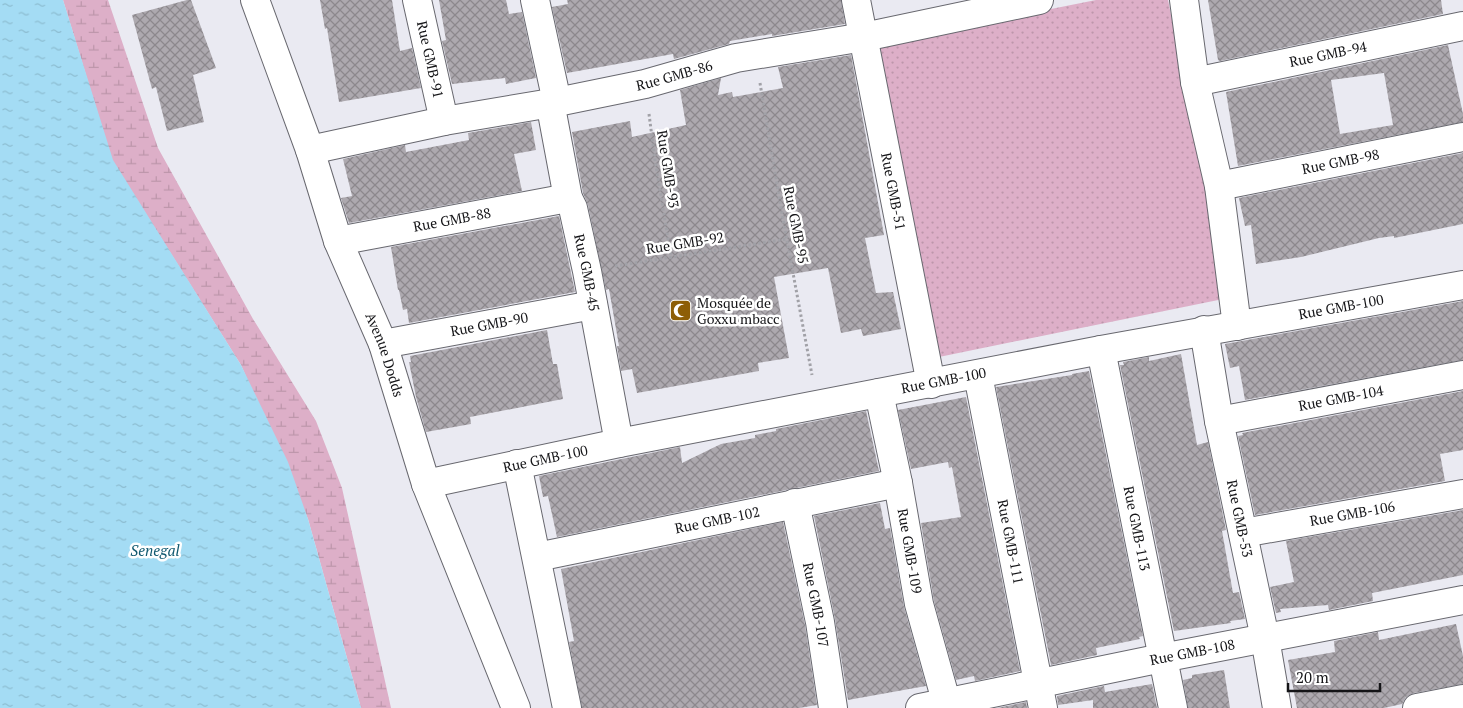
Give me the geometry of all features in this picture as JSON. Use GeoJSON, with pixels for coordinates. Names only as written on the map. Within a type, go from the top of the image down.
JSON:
{"type":"FeatureCollection","features":[{"type":"Feature","properties":{"kind":"street","name":"Avenue Dodds"},"geometry":{"type":"LineString","coordinates":[[255,0],[310,150],[338,241],[383,344],[426,484],[516,708]]}},
{"type":"Feature","properties":{"kind":"street","name":"Rue GMB-91"},"geometry":{"type":"LineString","coordinates":[[417,0],[444,120]]}},
{"type":"Feature","properties":{"kind":"street","name":"Rue GMB-45"},"geometry":{"type":"LineString","coordinates":[[535,0],[568,198],[573,208],[587,271],[619,443]]}},
{"type":"Feature","properties":{"kind":"street","name":"Rue GMB-51"},"geometry":{"type":"LineString","coordinates":[[856,0],[930,384]]}},
{"type":"Feature","properties":{"kind":"street","name":"Rue GMB-86"},"geometry":{"type":"LineString","coordinates":[[310,150],[444,120],[645,84],[736,58],[864,37],[1039,0]]}},
{"type":"Feature","properties":{"kind":"street"},"geometry":{"type":"LineString","coordinates":[[1184,0],[1195,82],[1219,186],[1237,326]]}},
{"type":"Feature","properties":{"kind":"street","name":"Rue GMB-94"},"geometry":{"type":"LineString","coordinates":[[1195,82],[1463,26]]}},
{"type":"Feature","properties":{"kind":"street","name":"Rue GMB-98"},"geometry":{"type":"LineString","coordinates":[[1219,186],[1463,137]]}},
{"type":"Feature","properties":{"kind":"street","name":"Rue GMB-88"},"geometry":{"type":"LineString","coordinates":[[338,241],[568,198]]}},
{"type":"Feature","properties":{"kind":"street","name":"Rue GMB-100"},"geometry":{"type":"LineString","coordinates":[[426,484],[619,443],[1204,330],[1237,326],[1463,285]]}},
{"type":"Feature","properties":{"kind":"street","name":"Rue GMB-90"},"geometry":{"type":"LineString","coordinates":[[383,344],[594,305]]}},
{"type":"Feature","properties":{"kind":"street","name":"Rue GMB-53"},"geometry":{"type":"LineString","coordinates":[[1204,330],[1219,420],[1265,638],[1277,708]]}},
{"type":"Feature","properties":{"kind":"street","name":"Rue GMB-113"},"geometry":{"type":"LineString","coordinates":[[1101,350],[1173,708]]}},
{"type":"Feature","properties":{"kind":"street","name":"Rue GMB-111"},"geometry":{"type":"LineString","coordinates":[[978,375],[1041,696]]}},
{"type":"Feature","properties":{"kind":"street","name":"Rue GMB-104"},"geometry":{"type":"LineString","coordinates":[[1219,420],[1463,375]]}},
{"type":"Feature","properties":{"kind":"street","name":"Rue GMB-109"},"geometry":{"type":"LineString","coordinates":[[878,393],[898,483],[919,604],[947,705]]}},
{"type":"Feature","properties":{"kind":"street"},"geometry":{"type":"LineString","coordinates":[[517,464],[567,708]]}},
{"type":"Feature","properties":{"kind":"street","name":"Rue GMB-102"},"geometry":{"type":"LineString","coordinates":[[537,557],[898,483]]}},
{"type":"Feature","properties":{"kind":"street","name":"Rue GMB-106"},"geometry":{"type":"LineString","coordinates":[[1243,533],[1463,494]]}},
{"type":"Feature","properties":{"kind":"street","name":"Rue GMB-107"},"geometry":{"type":"LineString","coordinates":[[795,503],[820,622],[833,708]]}},
{"type":"Feature","properties":{"kind":"street","name":"Rue GMB-108"},"geometry":{"type":"LineString","coordinates":[[920,708],[1041,696],[1162,658],[1463,600]]}},
{"type":"Feature","properties":{"kind":"street"},"geometry":{"type":"LineString","coordinates":[[1418,708],[1463,699]]}},
{"type":"Feature","properties":{"kind":"path","name":"Rue GMB-95"},"geometry":{"type":"LineString","coordinates":[[736,58],[759,79],[818,406]]}},
{"type":"Feature","properties":{"kind":"path","name":"Rue GMB-93"},"geometry":{"type":"LineString","coordinates":[[645,84],[654,160],[671,257]]}},
{"type":"Feature","properties":{"kind":"path","name":"Rue GMB-92"},"geometry":{"type":"LineString","coordinates":[[587,271],[787,239]]}},
{"type":"Feature","properties":{"kind":"green space"},"geometry":{"type":"Polygon","coordinates":[[[63,0],[108,0],[158,148],[253,319],[316,421],[342,488],[391,708],[361,708],[308,519],[241,365],[112,160],[63,0]]]}},
{"type":"Feature","properties":{"kind":"green space"},"geometry":{"type":"Polygon","coordinates":[[[1096,0],[1168,0],[1228,298],[939,357],[876,44],[1096,0]]]}},
{"type":"Feature","properties":{"kind":"water","name":"Senegal"},"geometry":{"type":"Polygon","coordinates":[[[0,0],[63,0],[113,160],[241,365],[288,462],[308,519],[361,708],[0,708],[0,0]]]}},
{"type":"Feature","properties":{"kind":"building"},"geometry":{"type":"Polygon","coordinates":[[[191,0],[216,68],[193,75],[204,122],[167,131],[156,87],[152,89],[132,15],[191,0]]]}},
{"type":"Feature","properties":{"kind":"building"},"geometry":{"type":"Polygon","coordinates":[[[320,0],[392,0],[400,51],[412,48],[421,88],[339,102],[327,28],[325,29],[320,0]]]}},
{"type":"Feature","properties":{"kind":"building"},"geometry":{"type":"Polygon","coordinates":[[[439,0],[506,0],[509,14],[522,12],[536,78],[506,84],[505,78],[452,84],[442,41],[446,40],[439,0]]]}},
{"type":"Feature","properties":{"kind":"building"},"geometry":{"type":"Polygon","coordinates":[[[567,0],[841,0],[845,24],[730,41],[729,44],[674,59],[673,54],[567,73],[552,7],[568,4],[567,0]]]}},
{"type":"Feature","properties":{"kind":"building"},"geometry":{"type":"Polygon","coordinates":[[[1208,0],[1441,0],[1443,14],[1220,61],[1218,60],[1208,0]]]}},
{"type":"Feature","properties":{"kind":"building"},"geometry":{"type":"Polygon","coordinates":[[[1448,45],[1463,114],[1463,122],[1238,166],[1226,92],[1448,45]],[[1384,73],[1331,80],[1340,134],[1393,125],[1384,73]]]}},
{"type":"Feature","properties":{"kind":"building"},"geometry":{"type":"Polygon","coordinates":[[[851,55],[884,235],[865,238],[876,293],[893,292],[901,329],[863,336],[861,329],[841,333],[828,268],[774,277],[789,358],[758,363],[759,371],[637,393],[632,369],[621,371],[617,346],[619,346],[609,289],[606,290],[588,205],[583,193],[572,132],[630,121],[632,137],[686,125],[680,90],[721,78],[718,95],[732,92],[733,97],[783,88],[778,67],[851,55]]]}},
{"type":"Feature","properties":{"kind":"building"},"geometry":{"type":"Polygon","coordinates":[[[531,122],[536,150],[514,154],[522,191],[349,223],[341,198],[352,196],[343,159],[405,145],[406,152],[469,140],[468,133],[531,122]]]}},
{"type":"Feature","properties":{"kind":"building"},"geometry":{"type":"Polygon","coordinates":[[[1463,153],[1463,224],[1394,238],[1394,236],[1379,238],[1301,257],[1256,264],[1251,225],[1245,226],[1239,198],[1463,153]]]}},
{"type":"Feature","properties":{"kind":"building"},"geometry":{"type":"Polygon","coordinates":[[[559,216],[575,292],[409,323],[407,309],[403,310],[398,290],[391,247],[559,216]]]}},
{"type":"Feature","properties":{"kind":"building"},"geometry":{"type":"Polygon","coordinates":[[[1463,301],[1463,360],[1245,400],[1239,366],[1230,368],[1225,344],[1463,301]]]}},
{"type":"Feature","properties":{"kind":"building"},"geometry":{"type":"Polygon","coordinates":[[[547,330],[553,364],[557,364],[563,399],[470,417],[471,424],[426,432],[416,397],[409,362],[411,362],[410,356],[547,330]]]}},
{"type":"Feature","properties":{"kind":"building"},"geometry":{"type":"Polygon","coordinates":[[[1181,354],[1197,445],[1208,442],[1226,530],[1222,531],[1233,593],[1239,592],[1245,619],[1230,621],[1231,623],[1174,631],[1120,365],[1124,365],[1123,362],[1149,357],[1149,361],[1181,354]]]}},
{"type":"Feature","properties":{"kind":"building"},"geometry":{"type":"Polygon","coordinates":[[[1089,371],[1143,636],[1139,637],[1140,639],[1096,648],[1097,655],[1051,665],[996,387],[1089,371]]]}},
{"type":"Feature","properties":{"kind":"building"},"geometry":{"type":"Polygon","coordinates":[[[1463,391],[1463,450],[1440,454],[1445,481],[1255,515],[1238,436],[1243,435],[1242,433],[1463,391]]]}},
{"type":"Feature","properties":{"kind":"building"},"geometry":{"type":"Polygon","coordinates":[[[966,397],[1020,671],[975,681],[974,676],[956,680],[934,601],[921,523],[961,517],[952,467],[949,468],[948,462],[911,469],[898,410],[966,397]]]}},
{"type":"Feature","properties":{"kind":"building"},"geometry":{"type":"Polygon","coordinates":[[[866,411],[879,471],[557,537],[548,496],[543,497],[539,476],[680,447],[682,463],[721,444],[755,438],[755,435],[776,431],[776,429],[866,411]]]}},
{"type":"Feature","properties":{"kind":"building"},"geometry":{"type":"Polygon","coordinates":[[[880,503],[885,529],[890,528],[904,607],[926,686],[848,700],[835,619],[814,516],[880,503]]]}},
{"type":"Feature","properties":{"kind":"building"},"geometry":{"type":"Polygon","coordinates":[[[1463,510],[1463,575],[1372,593],[1373,601],[1329,610],[1328,605],[1280,609],[1281,612],[1276,613],[1270,587],[1294,582],[1286,541],[1463,510]]]}},
{"type":"Feature","properties":{"kind":"building"},"geometry":{"type":"Polygon","coordinates":[[[783,522],[805,625],[817,705],[799,708],[582,708],[569,642],[574,641],[561,569],[783,522]]]}},
{"type":"Feature","properties":{"kind":"building"},"geometry":{"type":"Polygon","coordinates":[[[1456,624],[1463,656],[1463,684],[1414,693],[1406,697],[1402,704],[1384,708],[1297,708],[1288,660],[1335,652],[1334,641],[1378,632],[1379,640],[1456,624]]]}},
{"type":"Feature","properties":{"kind":"building"},"geometry":{"type":"Polygon","coordinates":[[[1224,670],[1230,708],[1188,708],[1183,680],[1192,678],[1192,675],[1224,670]]]}},
{"type":"Feature","properties":{"kind":"building"},"geometry":{"type":"Polygon","coordinates":[[[1152,684],[1157,708],[1093,708],[1093,700],[1058,705],[1057,696],[1104,686],[1105,692],[1152,684]]]}},
{"type":"Feature","properties":{"kind":"building"},"geometry":{"type":"Polygon","coordinates":[[[1026,702],[1027,708],[997,708],[1026,702]]]}},
{"type":"Feature","properties":{"kind":"place","name":"Mosquée de Goxxu mbacc"},"geometry":{"type":"Point","coordinates":[681,311]}}]}
